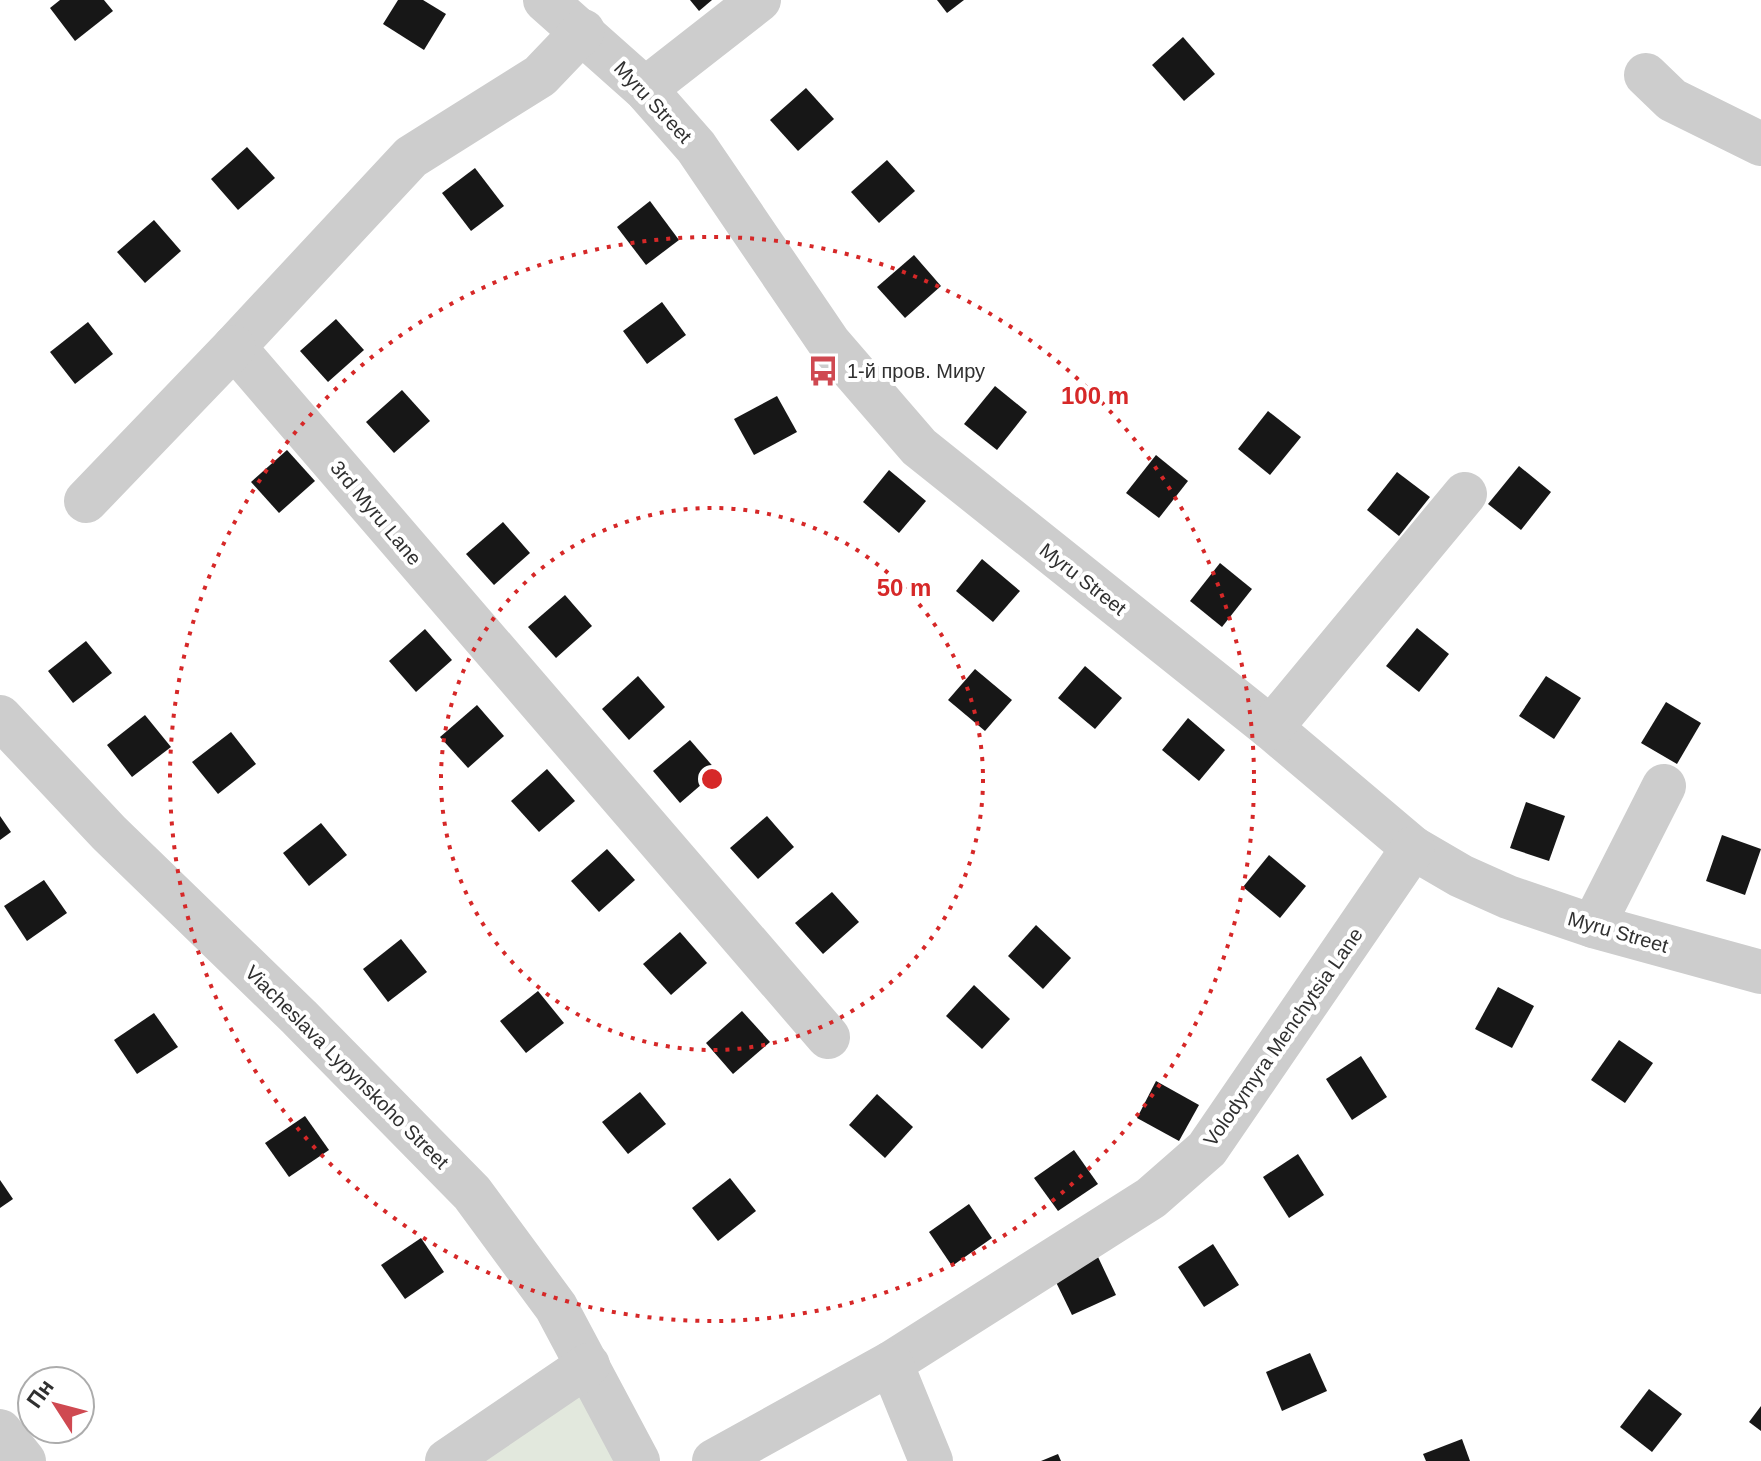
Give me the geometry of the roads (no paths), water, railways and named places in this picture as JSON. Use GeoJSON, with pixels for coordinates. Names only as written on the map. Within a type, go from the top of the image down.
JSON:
{"type":"FeatureCollection","features":[{"type":"Feature","properties":{"kind":"street","name":"Myru Street"},"geometry":{"type":"LineString","coordinates":[[545,0],[645,89],[696,147],[830,344],[919,447],[1271,728],[1413,848],[1485,887],[1593,926],[1758,962]]}},
{"type":"Feature","properties":{"kind":"street"},"geometry":{"type":"LineString","coordinates":[[645,89],[759,0]]}},
{"type":"Feature","properties":{"kind":"street"},"geometry":{"type":"LineString","coordinates":[[86,501],[411,157],[540,76],[583,31]]}},
{"type":"Feature","properties":{"kind":"street"},"geometry":{"type":"LineString","coordinates":[[1646,75],[1672,100],[1761,144]]}},
{"type":"Feature","properties":{"kind":"street","name":"3rd Myru Lane"},"geometry":{"type":"LineString","coordinates":[[234,347],[828,1037]]}},
{"type":"Feature","properties":{"kind":"street"},"geometry":{"type":"LineString","coordinates":[[1271,728],[1465,494]]}},
{"type":"Feature","properties":{"kind":"street","name":"Viacheslava Lypynskoho Street"},"geometry":{"type":"LineString","coordinates":[[0,717],[109,833],[472,1193],[556,1307],[638,1461]]}},
{"type":"Feature","properties":{"kind":"street"},"geometry":{"type":"LineString","coordinates":[[1593,926],[1664,786]]}},
{"type":"Feature","properties":{"kind":"street","name":"Volodymyra Menchytsia Lane"},"geometry":{"type":"LineString","coordinates":[[891,1363],[1151,1198],[1207,1149],[1413,848]]}},
{"type":"Feature","properties":{"kind":"street"},"geometry":{"type":"LineString","coordinates":[[714,1461],[891,1363],[931,1461]]}},
{"type":"Feature","properties":{"kind":"street"},"geometry":{"type":"LineString","coordinates":[[447,1461],[588,1365]]}},
{"type":"Feature","properties":{"kind":"place","name":"1-й пров. Миру"},"geometry":{"type":"Point","coordinates":[823,371]}}]}
